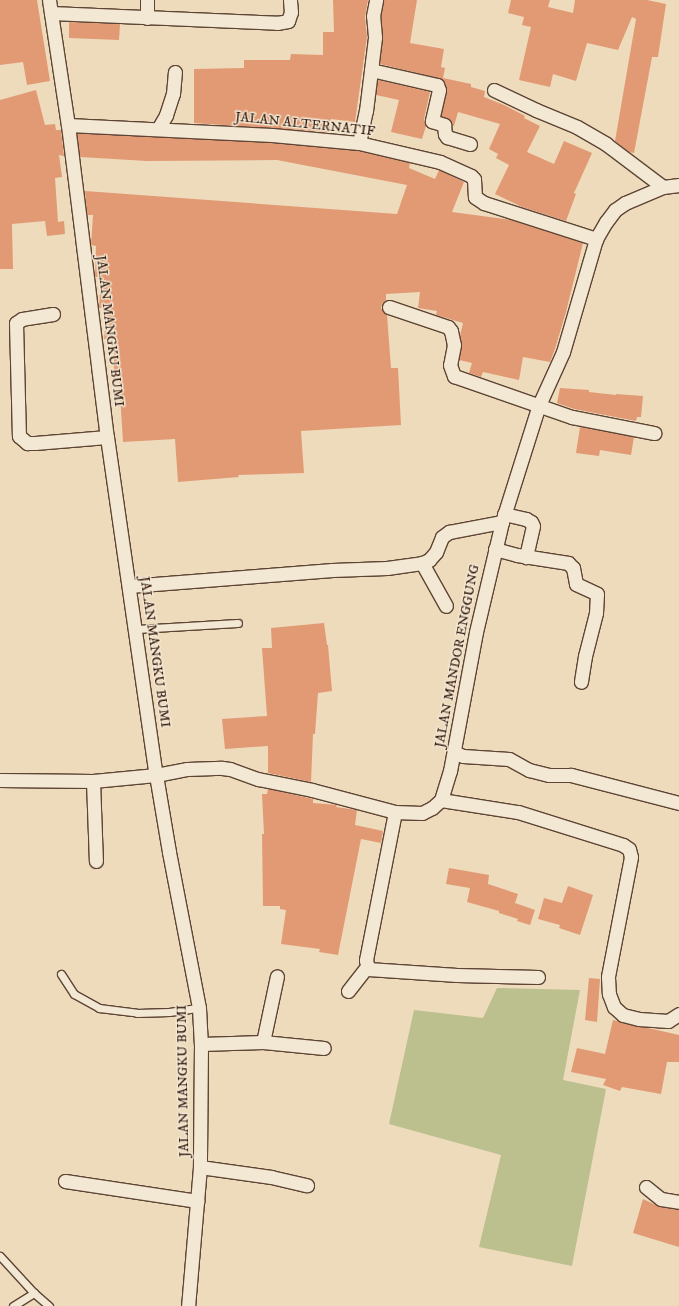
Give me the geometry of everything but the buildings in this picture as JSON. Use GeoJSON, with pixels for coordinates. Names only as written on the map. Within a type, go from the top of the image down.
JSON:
{"type":"FeatureCollection","features":[{"type":"Feature","properties":{"kind":"street","name":"JALAN MANGKU BUMI"},"geometry":{"type":"LineString","coordinates":[[49,0],[68,125],[107,437],[130,586],[156,775],[199,1008],[201,1044],[200,1167],[186,1305]]}},
{"type":"Feature","properties":{"kind":"street"},"geometry":{"type":"LineString","coordinates":[[146,18],[147,0]]}},
{"type":"Feature","properties":{"kind":"street"},"geometry":{"type":"LineString","coordinates":[[51,13],[146,18],[284,22],[288,21],[290,16],[290,0]]}},
{"type":"Feature","properties":{"kind":"street"},"geometry":{"type":"LineString","coordinates":[[359,143],[366,111],[375,37],[373,16],[376,0]]}},
{"type":"Feature","properties":{"kind":"street"},"geometry":{"type":"LineString","coordinates":[[371,70],[437,85],[439,90],[432,121],[444,125],[445,134],[447,137],[470,144]]}},
{"type":"Feature","properties":{"kind":"street"},"geometry":{"type":"LineString","coordinates":[[158,130],[166,115],[173,94],[175,72]]}},
{"type":"Feature","properties":{"kind":"street"},"geometry":{"type":"LineString","coordinates":[[494,90],[577,127],[600,141],[663,187]]}},
{"type":"Feature","properties":{"kind":"street","name":"JALAN ALTERNATIF"},"geometry":{"type":"LineString","coordinates":[[68,125],[272,135],[359,143],[440,162],[471,176],[474,179],[475,197],[484,202],[596,239]]}},
{"type":"Feature","properties":{"kind":"street"},"geometry":{"type":"LineString","coordinates":[[596,239],[615,210],[625,203],[678,182]]}},
{"type":"Feature","properties":{"kind":"street","name":"JALAN MANDOR ENGGUNG"},"geometry":{"type":"LineString","coordinates":[[441,800],[446,790],[476,632],[503,518],[539,405],[563,352],[596,239]]}},
{"type":"Feature","properties":{"kind":"street"},"geometry":{"type":"LineString","coordinates":[[389,307],[448,327],[451,331],[454,345],[450,365],[454,376],[572,417],[654,433]]}},
{"type":"Feature","properties":{"kind":"street"},"geometry":{"type":"LineString","coordinates":[[53,314],[22,319],[16,323],[19,436],[27,442],[35,443],[107,437]]}},
{"type":"Feature","properties":{"kind":"street"},"geometry":{"type":"LineString","coordinates":[[130,586],[316,571],[387,568],[422,564],[429,560],[436,552],[442,537],[448,532],[503,518],[526,520],[533,526],[526,557]]}},
{"type":"Feature","properties":{"kind":"street"},"geometry":{"type":"LineString","coordinates":[[495,549],[526,557],[568,563],[573,568],[576,584],[597,594],[596,613],[585,656],[581,682]]}},
{"type":"Feature","properties":{"kind":"street"},"geometry":{"type":"LineString","coordinates":[[422,564],[446,606]]}},
{"type":"Feature","properties":{"kind":"street"},"geometry":{"type":"LineString","coordinates":[[454,752],[463,756],[509,759],[528,770],[549,775],[571,775],[679,803]]}},
{"type":"Feature","properties":{"kind":"street"},"geometry":{"type":"LineString","coordinates":[[0,780],[93,781],[156,775],[187,769],[230,769],[258,779],[312,790],[395,812],[422,813],[432,808],[441,800],[518,812],[623,845],[629,849],[631,857],[608,977],[609,994],[614,1006],[623,1015],[640,1019],[668,1020],[679,1014]]}},
{"type":"Feature","properties":{"kind":"street"},"geometry":{"type":"LineString","coordinates":[[93,781],[96,861]]}},
{"type":"Feature","properties":{"kind":"street"},"geometry":{"type":"LineString","coordinates":[[348,990],[367,967],[366,960],[395,812]]}},
{"type":"Feature","properties":{"kind":"street"},"geometry":{"type":"LineString","coordinates":[[367,967],[372,970],[538,978]]}},
{"type":"Feature","properties":{"kind":"street"},"geometry":{"type":"LineString","coordinates":[[263,1042],[277,976]]}},
{"type":"Feature","properties":{"kind":"street"},"geometry":{"type":"LineString","coordinates":[[201,1044],[263,1042],[324,1048]]}},
{"type":"Feature","properties":{"kind":"street"},"geometry":{"type":"LineString","coordinates":[[200,1167],[271,1177],[307,1185]]}},
{"type":"Feature","properties":{"kind":"street"},"geometry":{"type":"LineString","coordinates":[[65,1181],[197,1201]]}},
{"type":"Feature","properties":{"kind":"street"},"geometry":{"type":"LineString","coordinates":[[646,1187],[661,1199],[679,1202]]}},
{"type":"Feature","properties":{"kind":"lane"},"geometry":{"type":"LineString","coordinates":[[136,629],[238,623]]}},
{"type":"Feature","properties":{"kind":"lane"},"geometry":{"type":"LineString","coordinates":[[62,974],[74,994],[99,1008],[136,1013],[170,1012],[199,1008]]}},
{"type":"Feature","properties":{"kind":"lane"},"geometry":{"type":"LineString","coordinates":[[0,1256],[34,1293],[49,1306]]}},
{"type":"Feature","properties":{"kind":"lane"},"geometry":{"type":"LineString","coordinates":[[13,1306],[34,1293]]}},
{"type":"Feature","properties":{"kind":"green space"},"geometry":{"type":"Polygon","coordinates":[[[497,988],[580,990],[563,1080],[606,1089],[572,1266],[479,1247],[501,1155],[389,1124],[414,1010],[483,1018],[497,988]]]}}]}
